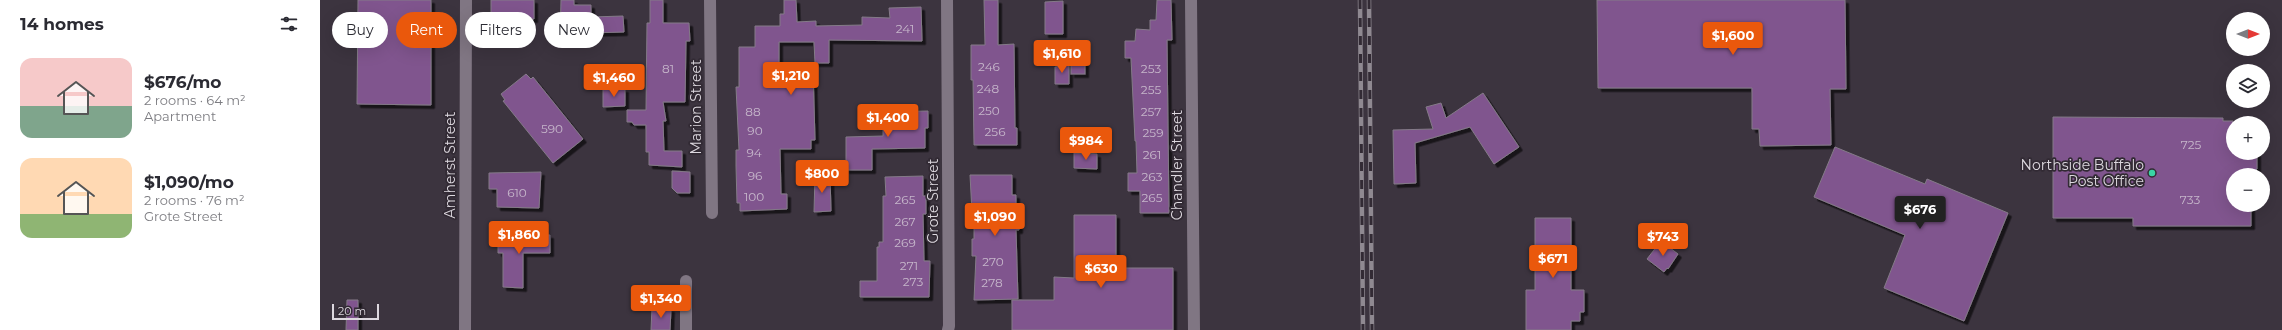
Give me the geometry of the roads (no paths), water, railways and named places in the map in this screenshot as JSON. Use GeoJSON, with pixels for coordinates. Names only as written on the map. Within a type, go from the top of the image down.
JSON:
{"type":"FeatureCollection","features":[{"type":"Feature","properties":{"kind":"street","name":"Amherst Street"},"geometry":{"type":"LineString","coordinates":[[464,330],[466,0]]}},
{"type":"Feature","properties":{"kind":"street","name":"Marion Street"},"geometry":{"type":"LineString","coordinates":[[710,0],[712,213]]}},
{"type":"Feature","properties":{"kind":"street","name":"Grote Street"},"geometry":{"type":"LineString","coordinates":[[947,0],[948,330]]}},
{"type":"Feature","properties":{"kind":"street","name":"Chandler Street"},"geometry":{"type":"LineString","coordinates":[[1191,0],[1194,330]]}},
{"type":"Feature","properties":{"kind":"street"},"geometry":{"type":"LineString","coordinates":[[686,281],[686,330]]}},
{"type":"Feature","properties":{"kind":"railway"},"geometry":{"type":"LineString","coordinates":[[1360,0],[1363,330]]}},
{"type":"Feature","properties":{"kind":"railway"},"geometry":{"type":"LineString","coordinates":[[1369,0],[1372,330]]}},
{"type":"Feature","properties":{"kind":"place","name":"Northside Buffalo Post Office"},"geometry":{"type":"Point","coordinates":[2152,173]}}]}
